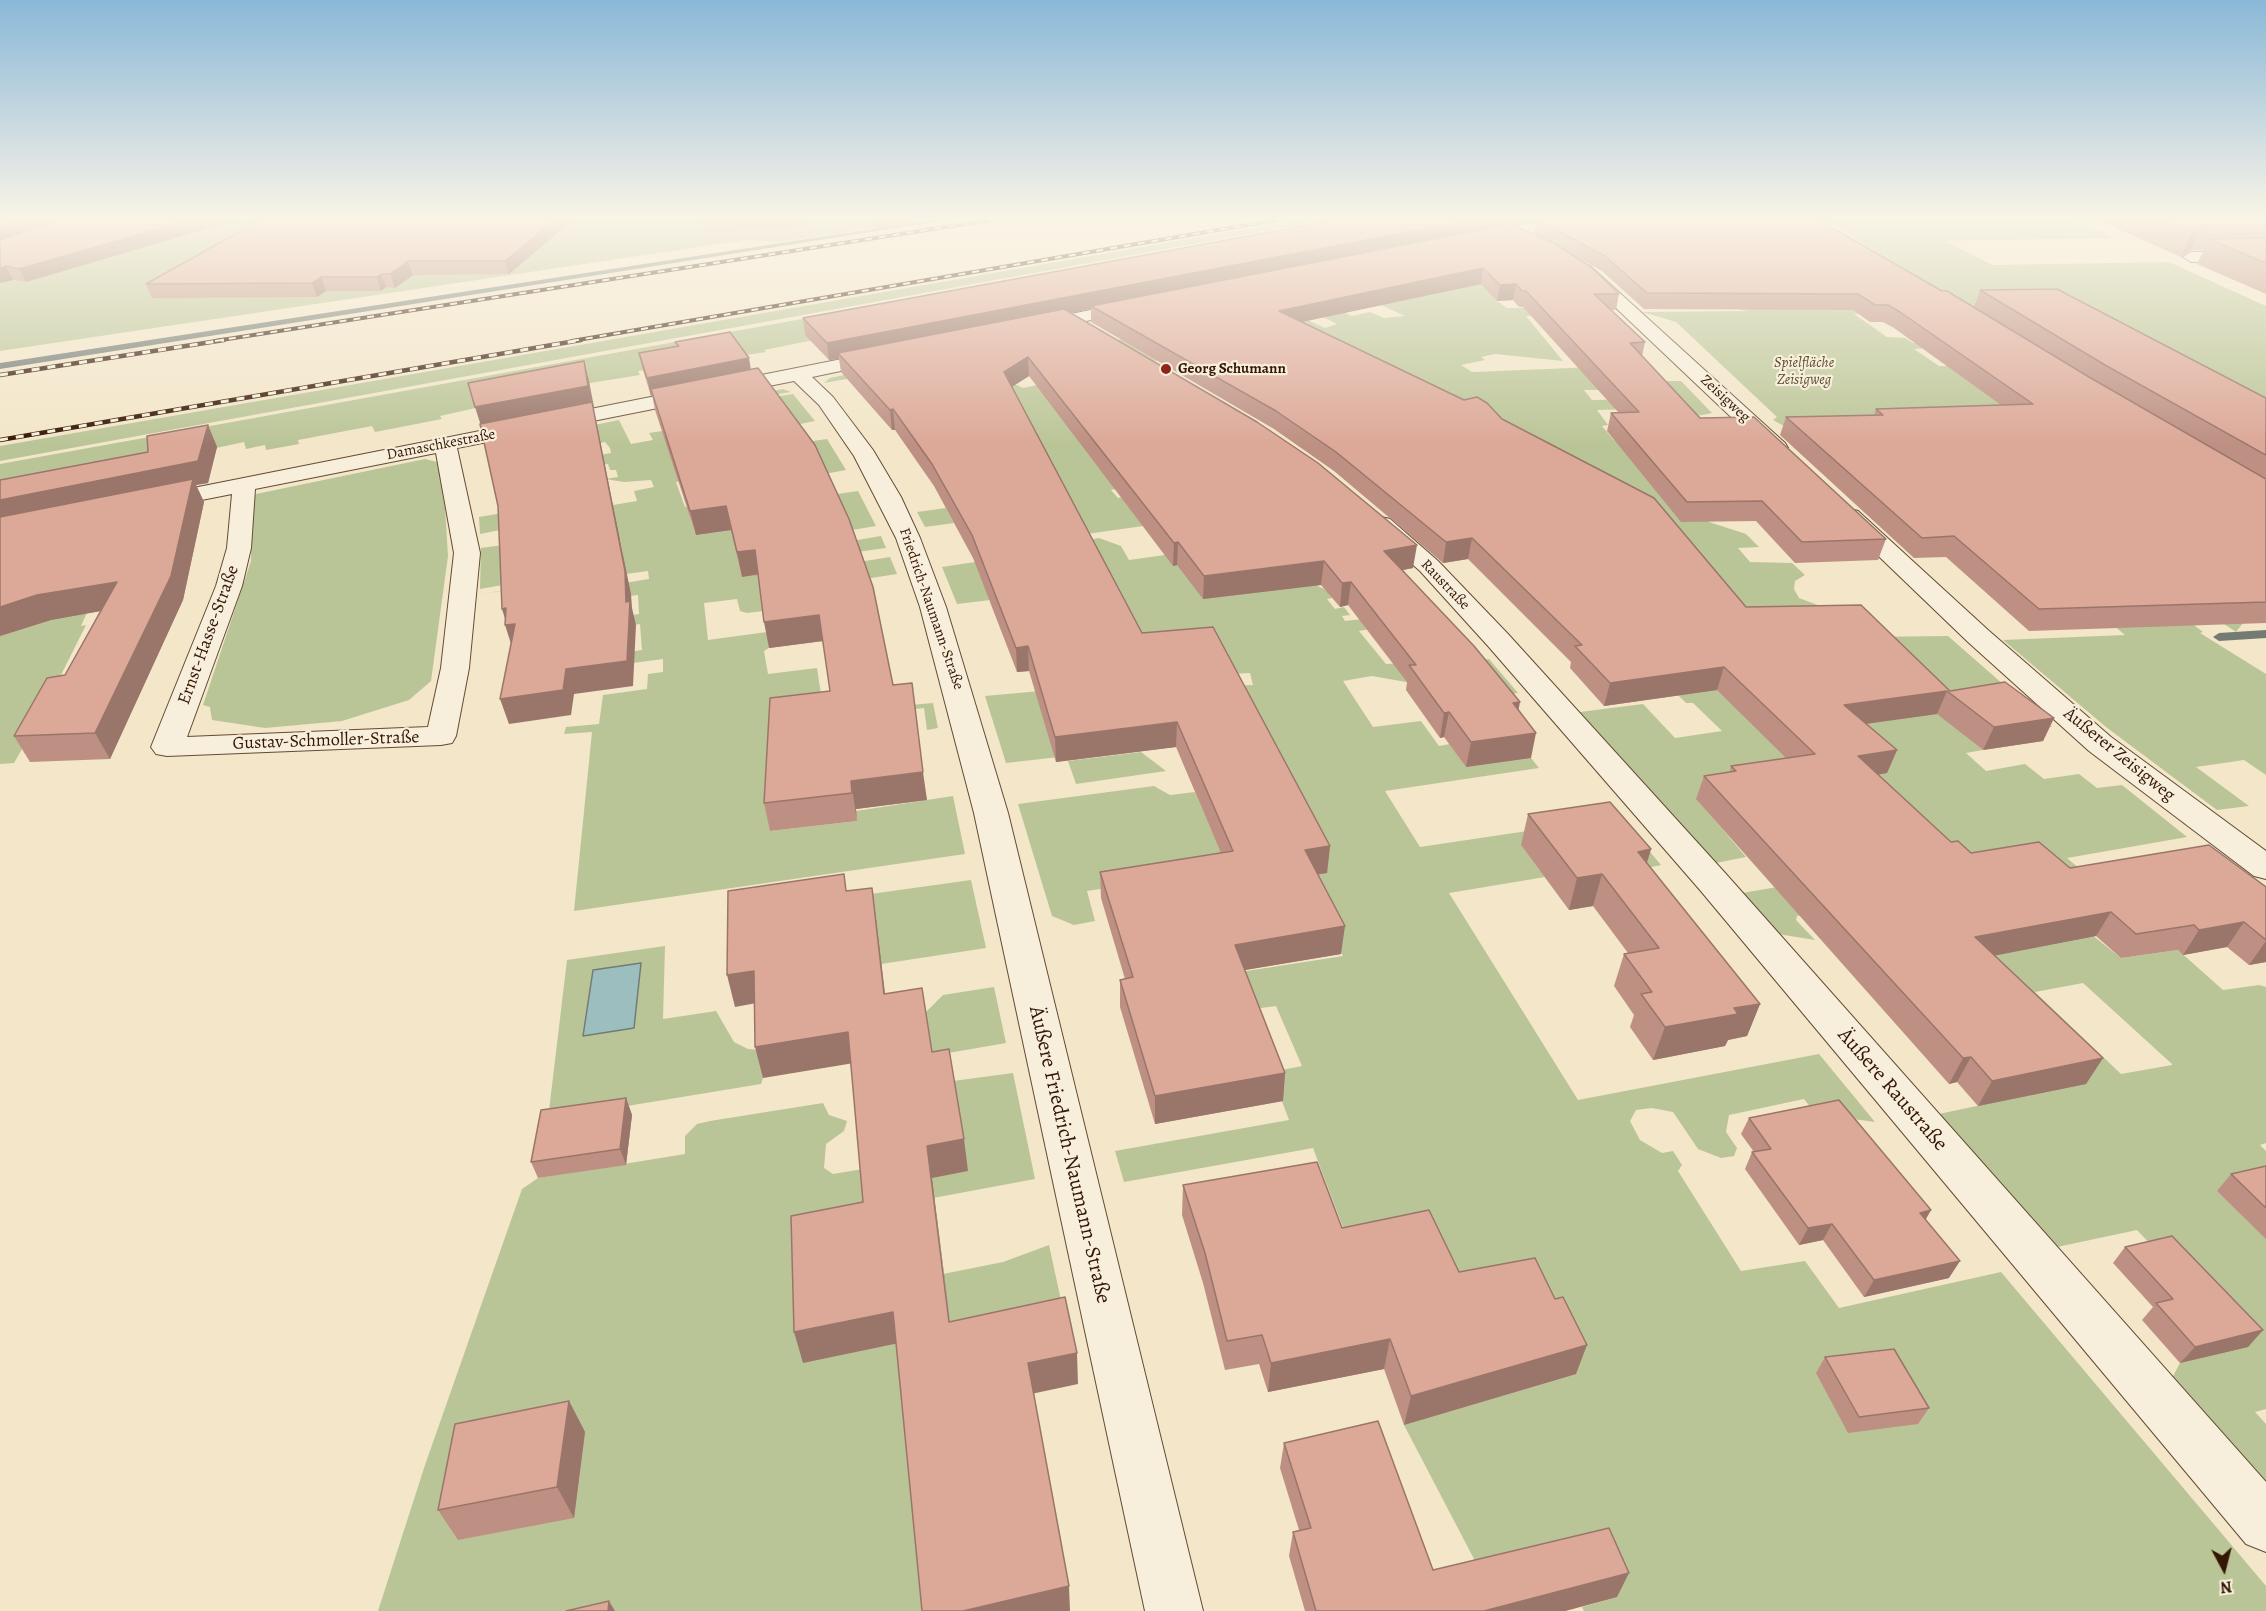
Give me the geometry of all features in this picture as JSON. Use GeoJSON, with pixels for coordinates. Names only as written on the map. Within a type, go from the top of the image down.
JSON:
{"type":"FeatureCollection","features":[{"type":"Feature","properties":{"kind":"street","name":"Zeisigweg"},"geometry":{"type":"LineString","coordinates":[[1613,294],[1798,468]]}},
{"type":"Feature","properties":{"kind":"street"},"geometry":{"type":"LineString","coordinates":[[1023,329],[1152,303]]}},
{"type":"Feature","properties":{"kind":"street"},"geometry":{"type":"LineString","coordinates":[[1069,320],[1101,338]]}},
{"type":"Feature","properties":{"kind":"street","name":"Damaschkestraße"},"geometry":{"type":"LineString","coordinates":[[141,506],[901,353]]}},
{"type":"Feature","properties":{"kind":"street","name":"Friedrich-Naumann-Straße"},"geometry":{"type":"LineString","coordinates":[[797,374],[826,401],[846,426],[889,497],[908,538],[930,597],[961,699]]}},
{"type":"Feature","properties":{"kind":"street","name":"Gustav-Schmoller-Straße"},"geometry":{"type":"LineString","coordinates":[[167,747],[441,736],[455,668],[467,553],[445,444]]}},
{"type":"Feature","properties":{"kind":"street","name":"Ernst-Hasse-Straße"},"geometry":{"type":"LineString","coordinates":[[167,747],[229,586],[239,548],[244,485]]}},
{"type":"Feature","properties":{"kind":"street","name":"Äußerer Zeisigweg"},"geometry":{"type":"LineString","coordinates":[[1832,500],[1978,636],[2100,744],[2266,868]]}},
{"type":"Feature","properties":{"kind":"street","name":"Raustraße"},"geometry":{"type":"LineString","coordinates":[[1367,512],[1429,566],[1515,659]]}},
{"type":"Feature","properties":{"kind":"street","name":"Äußere Raustraße"},"geometry":{"type":"LineString","coordinates":[[1515,659],[1713,882],[2266,1524]]}},
{"type":"Feature","properties":{"kind":"street","name":"Äußere Friedrich-Naumann-Straße"},"geometry":{"type":"LineString","coordinates":[[961,699],[991,813],[1174,1611]]}},
{"type":"Feature","properties":{"kind":"green space"},"geometry":{"type":"Polygon","coordinates":[[[0,294],[382,294],[0,351],[0,294]]]}},
{"type":"Feature","properties":{"kind":"green space"},"geometry":{"type":"Polygon","coordinates":[[[871,294],[918,294],[0,461],[0,446],[871,294]]]}},
{"type":"Feature","properties":{"kind":"green space"},"geometry":{"type":"Polygon","coordinates":[[[939,294],[1001,294],[764,350],[766,352],[638,371],[640,375],[578,385],[440,416],[442,419],[375,432],[372,426],[298,440],[299,444],[266,450],[265,445],[246,449],[244,442],[0,494],[0,464],[939,294]]]}},
{"type":"Feature","properties":{"kind":"green space"},"geometry":{"type":"Polygon","coordinates":[[[1386,294],[1492,294],[1507,308],[1533,308],[1562,315],[1526,316],[1563,361],[1495,354],[1481,357],[1485,360],[1461,365],[1472,372],[1620,366],[1598,390],[1584,390],[1592,400],[1652,399],[1693,411],[1666,381],[1681,381],[1712,413],[1697,416],[1665,408],[1597,410],[1608,425],[1602,426],[1613,439],[1709,522],[1746,534],[1759,547],[1738,548],[1750,562],[1792,563],[1805,575],[1795,581],[1794,589],[1799,598],[1823,607],[1867,637],[1948,636],[2052,727],[1938,714],[1983,750],[1966,753],[1986,771],[2025,764],[2044,779],[2079,774],[2097,788],[2122,785],[2187,837],[2067,858],[2116,900],[2062,911],[2121,958],[2178,950],[2223,990],[2259,985],[2266,987],[2266,1143],[2260,1145],[2266,1151],[2266,1409],[2255,1412],[2266,1424],[2266,1486],[2172,1378],[2180,1363],[2247,1346],[2137,1230],[2057,1247],[1939,1114],[2085,1083],[1829,910],[1797,916],[1796,920],[1815,940],[1778,934],[1742,893],[1942,859],[1697,799],[1746,857],[1716,863],[1580,712],[1643,704],[1675,738],[1722,731],[1693,703],[1686,703],[1631,648],[1261,338],[1155,361],[1115,340],[1299,316],[1325,328],[1337,324],[1323,317],[1334,308],[1352,316],[1370,312],[1384,318],[1405,316],[1368,299],[1386,294]],[[2083,983],[2035,992],[2121,1074],[2172,1065],[2083,983]]]}},
{"type":"Feature","properties":{"kind":"green space"},"geometry":{"type":"Polygon","coordinates":[[[1946,294],[2240,294],[2266,306],[2266,420],[2065,346],[2036,346],[1998,323],[2025,323],[2024,306],[1967,307],[1946,294]]]}},
{"type":"Feature","properties":{"kind":"green space","name":"Spielfläche Zeisigweg"},"geometry":{"type":"Polygon","coordinates":[[[1789,302],[1930,312],[1854,314],[1887,337],[1905,338],[1913,343],[1933,343],[1926,348],[1914,349],[1939,366],[1948,366],[2266,594],[2236,632],[2196,605],[2190,622],[2203,632],[2200,633],[2266,674],[2266,775],[2244,760],[2196,767],[2249,806],[2217,810],[2106,727],[2003,640],[2125,635],[2044,568],[1773,420],[1777,417],[1676,322],[1642,312],[1751,311],[1741,310],[1736,305],[1789,302]]]}},
{"type":"Feature","properties":{"kind":"green space"},"geometry":{"type":"Polygon","coordinates":[[[948,353],[1023,388],[1066,379],[1125,487],[1111,490],[1118,498],[1132,495],[1213,559],[1315,585],[1341,596],[1327,599],[1335,609],[1344,607],[1350,615],[1342,616],[1345,621],[1362,619],[1370,629],[1359,631],[1386,664],[1489,659],[1518,693],[1491,697],[1372,676],[1343,681],[1373,727],[1421,721],[1439,746],[1450,744],[1466,767],[1531,758],[1539,768],[1385,791],[1420,847],[1621,817],[1661,865],[1633,871],[1522,846],[1545,877],[1449,893],[1578,1100],[1819,1054],[1875,1122],[1831,1116],[1820,1119],[1804,1099],[1729,1115],[1726,1132],[1737,1148],[1734,1156],[1721,1158],[1698,1149],[1673,1112],[1652,1108],[1636,1110],[1630,1121],[1640,1140],[1662,1153],[1673,1151],[1682,1165],[1678,1171],[1741,1271],[1805,1261],[1839,1308],[2001,1272],[2266,1586],[2266,1611],[1584,1611],[1582,1607],[1617,1597],[1485,1580],[1404,1425],[1575,1374],[1352,1251],[1313,1148],[1124,1182],[1115,1151],[1289,1120],[1271,1072],[1302,1066],[1276,1006],[1247,1010],[1234,973],[1343,956],[1319,911],[1240,868],[1087,891],[1095,921],[1074,925],[1052,916],[1018,804],[1154,786],[1170,795],[1195,792],[1215,838],[1226,738],[1006,763],[985,696],[1151,681],[1185,688],[1253,685],[1250,673],[1188,676],[1090,655],[1066,544],[1099,538],[1121,546],[1129,560],[1165,555],[1143,526],[1051,539],[858,377],[824,383],[830,378],[948,353]]]}},
{"type":"Feature","properties":{"kind":"green space"},"geometry":{"type":"Polygon","coordinates":[[[783,389],[791,392],[714,405],[735,443],[728,444],[742,470],[751,469],[757,484],[726,489],[696,486],[692,479],[676,482],[685,507],[784,491],[788,500],[773,503],[776,511],[783,510],[787,521],[775,523],[780,535],[771,537],[774,546],[737,552],[739,560],[881,536],[886,548],[740,568],[742,577],[776,572],[778,577],[800,573],[802,581],[797,582],[799,589],[792,590],[796,607],[747,613],[740,611],[737,599],[704,603],[708,640],[767,632],[769,648],[764,651],[768,674],[817,668],[822,701],[908,691],[911,705],[933,703],[938,728],[927,730],[924,708],[776,725],[775,747],[794,745],[795,770],[780,773],[780,791],[771,793],[770,831],[857,821],[856,811],[953,796],[965,854],[574,911],[592,732],[564,734],[566,727],[599,724],[603,695],[647,689],[648,674],[663,672],[663,659],[595,668],[596,657],[642,650],[640,624],[605,629],[604,620],[639,614],[638,595],[605,599],[595,595],[594,588],[649,579],[648,571],[480,594],[586,578],[584,560],[623,554],[620,539],[604,542],[603,538],[584,539],[581,525],[605,521],[601,507],[637,501],[634,491],[654,487],[651,480],[624,482],[605,479],[618,477],[616,470],[610,470],[608,464],[568,470],[565,461],[611,453],[610,448],[605,442],[568,449],[563,447],[560,439],[550,434],[619,420],[631,444],[653,440],[649,433],[669,430],[665,424],[682,421],[673,410],[783,389]],[[711,514],[690,517],[696,535],[717,532],[711,514]]]}},
{"type":"Feature","properties":{"kind":"green space"},"geometry":{"type":"Polygon","coordinates":[[[793,394],[815,421],[795,425],[774,397],[793,394]]]}},
{"type":"Feature","properties":{"kind":"green space"},"geometry":{"type":"Polygon","coordinates":[[[827,439],[846,470],[819,475],[799,443],[827,439]]]}},
{"type":"Feature","properties":{"kind":"green space"},"geometry":{"type":"Polygon","coordinates":[[[425,459],[437,462],[445,507],[448,556],[431,681],[409,700],[342,721],[265,728],[212,720],[210,707],[203,705],[251,561],[252,500],[256,494],[425,459]]]}},
{"type":"Feature","properties":{"kind":"green space"},"geometry":{"type":"Polygon","coordinates":[[[858,491],[876,526],[846,531],[830,495],[858,491]]]}},
{"type":"Feature","properties":{"kind":"green space"},"geometry":{"type":"Polygon","coordinates":[[[946,508],[954,523],[925,527],[917,512],[946,508]]]}},
{"type":"Feature","properties":{"kind":"green space"},"geometry":{"type":"Polygon","coordinates":[[[503,513],[505,529],[480,534],[479,517],[503,513]]]}},
{"type":"Feature","properties":{"kind":"green space"},"geometry":{"type":"Polygon","coordinates":[[[503,545],[508,584],[480,589],[481,548],[503,545]]]}},
{"type":"Feature","properties":{"kind":"green space"},"geometry":{"type":"Polygon","coordinates":[[[890,557],[897,574],[865,579],[859,562],[890,557]]]}},
{"type":"Feature","properties":{"kind":"green space"},"geometry":{"type":"Polygon","coordinates":[[[975,562],[990,600],[957,604],[942,567],[975,562]]]}},
{"type":"Feature","properties":{"kind":"green space"},"geometry":{"type":"Polygon","coordinates":[[[109,563],[81,626],[86,625],[37,723],[14,763],[0,764],[0,603],[109,563]]]}},
{"type":"Feature","properties":{"kind":"green space"},"geometry":{"type":"Polygon","coordinates":[[[1141,752],[1166,771],[1076,784],[1068,761],[1141,752]]]}},
{"type":"Feature","properties":{"kind":"green space"},"geometry":{"type":"Polygon","coordinates":[[[971,880],[986,948],[881,964],[849,897],[971,880]]]}},
{"type":"Feature","properties":{"kind":"green space"},"geometry":{"type":"Polygon","coordinates":[[[665,946],[663,1019],[716,1011],[734,1042],[748,1049],[763,1050],[761,1084],[548,1119],[567,960],[665,946]]]}},
{"type":"Feature","properties":{"kind":"green space"},"geometry":{"type":"Polygon","coordinates":[[[994,987],[1006,1043],[931,1056],[925,1013],[943,995],[994,987]]]}},
{"type":"Feature","properties":{"kind":"green space"},"geometry":{"type":"Polygon","coordinates":[[[1013,1073],[1035,1179],[799,1223],[943,1274],[1003,1262],[1049,1245],[1067,1328],[1000,1343],[925,1611],[378,1611],[425,1465],[522,1189],[538,1178],[685,1154],[685,1136],[697,1124],[823,1103],[829,1115],[847,1121],[844,1131],[826,1144],[824,1168],[833,1174],[863,1169],[953,1081],[1013,1073]]]}},
{"type":"Feature","properties":{"kind":"water"},"geometry":{"type":"Polygon","coordinates":[[[641,963],[634,1028],[583,1036],[593,970],[641,963]]]}},
{"type":"Feature","properties":{"kind":"building"},"geometry":{"type":"Polygon","coordinates":[[[932,294],[1083,294],[827,343],[803,318],[932,294]]]}},
{"type":"Feature","properties":{"kind":"building"},"geometry":{"type":"Polygon","coordinates":[[[1152,294],[1359,294],[1279,311],[1464,400],[1477,397],[1487,403],[1502,419],[1654,498],[1746,607],[1861,605],[1950,691],[2005,682],[2054,718],[1994,727],[1947,691],[1844,705],[1897,750],[1858,756],[1951,842],[1958,841],[1971,853],[2039,842],[2070,868],[2209,845],[2266,887],[2266,940],[2244,922],[2199,930],[2194,925],[2136,934],[2111,912],[1975,937],[2103,1058],[1992,1081],[1971,1057],[1963,1058],[1704,776],[1736,771],[1731,766],[1815,754],[1724,667],[1610,683],[1575,646],[1582,645],[1472,538],[1446,542],[1336,452],[1276,411],[1091,306],[1152,294]]]}},
{"type":"Feature","properties":{"kind":"building"},"geometry":{"type":"Polygon","coordinates":[[[1529,294],[1594,294],[1645,342],[1630,343],[1700,418],[1754,417],[1886,539],[1802,542],[1762,501],[1687,502],[1611,413],[1639,412],[1529,294]]]}},
{"type":"Feature","properties":{"kind":"building"},"geometry":{"type":"Polygon","coordinates":[[[1858,294],[1952,294],[2089,377],[2266,479],[2266,602],[2039,609],[1954,536],[1922,538],[1786,417],[1883,415],[1876,409],[2033,404],[1900,312],[1888,305],[1875,305],[1858,294]]]}},
{"type":"Feature","properties":{"kind":"building"},"geometry":{"type":"Polygon","coordinates":[[[1987,294],[2067,294],[2266,398],[2266,455],[2105,365],[1987,294]]]}},
{"type":"Feature","properties":{"kind":"building"},"geometry":{"type":"Polygon","coordinates":[[[1064,309],[1257,422],[1318,463],[1417,545],[1384,551],[1474,646],[1520,702],[1513,703],[1536,733],[1471,742],[1449,712],[1444,713],[1409,665],[1416,665],[1351,582],[1342,583],[1324,561],[1204,576],[1178,542],[1174,543],[1028,357],[1004,372],[1142,633],[1213,627],[1330,846],[1305,850],[1345,926],[1235,945],[1285,1073],[1155,1096],[1120,980],[1133,977],[1100,872],[1233,851],[1177,722],[1055,737],[1028,646],[1016,648],[972,535],[932,464],[893,409],[890,410],[838,353],[1064,309]]]}},
{"type":"Feature","properties":{"kind":"building"},"geometry":{"type":"Polygon","coordinates":[[[730,332],[749,358],[647,378],[639,353],[679,346],[675,342],[730,332]]]}},
{"type":"Feature","properties":{"kind":"building"},"geometry":{"type":"Polygon","coordinates":[[[584,361],[588,386],[475,407],[468,383],[584,361]]]}},
{"type":"Feature","properties":{"kind":"building"},"geometry":{"type":"Polygon","coordinates":[[[758,368],[815,445],[849,519],[873,587],[893,685],[912,683],[923,772],[851,781],[852,793],[764,803],[770,698],[830,691],[819,615],[764,622],[755,550],[737,552],[726,506],[690,511],[651,389],[758,368]]]}},
{"type":"Feature","properties":{"kind":"building"},"geometry":{"type":"Polygon","coordinates":[[[592,402],[625,571],[626,602],[630,601],[627,661],[566,669],[563,690],[500,699],[515,624],[505,625],[506,608],[502,609],[498,506],[480,424],[592,402]]]}},
{"type":"Feature","properties":{"kind":"building"},"geometry":{"type":"Polygon","coordinates":[[[208,425],[198,461],[0,500],[0,480],[148,452],[147,436],[208,425]]]}},
{"type":"Feature","properties":{"kind":"building"},"geometry":{"type":"Polygon","coordinates":[[[193,479],[171,576],[95,733],[14,736],[47,678],[65,675],[117,582],[37,595],[0,607],[0,517],[193,479]]]}},
{"type":"Feature","properties":{"kind":"building"},"geometry":{"type":"Polygon","coordinates":[[[1610,802],[1651,849],[1638,852],[1760,1004],[1734,1008],[1738,1014],[1665,1027],[1641,994],[1652,992],[1624,954],[1659,948],[1602,874],[1577,878],[1528,814],[1610,802]]]}},
{"type":"Feature","properties":{"kind":"building"},"geometry":{"type":"Polygon","coordinates":[[[844,874],[846,891],[872,888],[884,994],[922,988],[932,1052],[949,1049],[964,1139],[927,1146],[949,1322],[1065,1297],[1077,1353],[1028,1363],[1069,1586],[963,1611],[922,1611],[893,1312],[794,1332],[791,1216],[863,1202],[848,1032],[755,1047],[754,971],[727,975],[728,891],[844,874]]]}},
{"type":"Feature","properties":{"kind":"building"},"geometry":{"type":"Polygon","coordinates":[[[626,1098],[620,1149],[531,1162],[541,1110],[626,1098]]]}},
{"type":"Feature","properties":{"kind":"building"},"geometry":{"type":"Polygon","coordinates":[[[1839,1100],[1931,1210],[1920,1213],[1960,1261],[1874,1280],[1832,1224],[1808,1228],[1752,1152],[1771,1149],[1749,1118],[1839,1100]]]}},
{"type":"Feature","properties":{"kind":"building"},"geometry":{"type":"Polygon","coordinates":[[[1317,1162],[1342,1228],[1429,1210],[1459,1272],[1535,1258],[1555,1299],[1563,1297],[1587,1345],[1411,1396],[1390,1339],[1271,1363],[1262,1335],[1227,1341],[1205,1253],[1183,1185],[1317,1162]]]}},
{"type":"Feature","properties":{"kind":"building"},"geometry":{"type":"Polygon","coordinates":[[[2266,1166],[2266,1208],[2231,1174],[2266,1166]]]}},
{"type":"Feature","properties":{"kind":"building"},"geometry":{"type":"Polygon","coordinates":[[[2172,1236],[2263,1330],[2195,1347],[2156,1303],[2173,1299],[2125,1247],[2172,1236]]]}},
{"type":"Feature","properties":{"kind":"building"},"geometry":{"type":"Polygon","coordinates":[[[1894,1349],[1929,1408],[1859,1417],[1825,1357],[1894,1349]]]}},
{"type":"Feature","properties":{"kind":"building"},"geometry":{"type":"Polygon","coordinates":[[[569,1401],[557,1487],[438,1510],[455,1424],[569,1401]]]}},
{"type":"Feature","properties":{"kind":"building"},"geometry":{"type":"Polygon","coordinates":[[[1378,1421],[1433,1570],[1609,1528],[1629,1573],[1484,1611],[1316,1611],[1293,1532],[1311,1528],[1284,1443],[1378,1421]]]}},
{"type":"Feature","properties":{"kind":"building"},"geometry":{"type":"Polygon","coordinates":[[[609,1601],[608,1611],[566,1611],[609,1601]]]}},
{"type":"Feature","properties":{"kind":"waterway"},"geometry":{"type":"LineString","coordinates":[[0,366],[465,294]]}},
{"type":"Feature","properties":{"kind":"waterway"},"geometry":{"type":"LineString","coordinates":[[2219,637],[2266,634]]}},
{"type":"Feature","properties":{"kind":"railway"},"geometry":{"type":"LineString","coordinates":[[215,341],[515,294]]}},
{"type":"Feature","properties":{"kind":"railway"},"geometry":{"type":"LineString","coordinates":[[572,341],[844,294]]}},
{"type":"Feature","properties":{"kind":"railway"},"geometry":{"type":"LineString","coordinates":[[0,375],[224,340]]}},
{"type":"Feature","properties":{"kind":"railway"},"geometry":{"type":"LineString","coordinates":[[0,440],[581,340]]}},
{"type":"Feature","properties":{"kind":"place","name":"Georg Schumann"},"geometry":{"type":"Point","coordinates":[1166,369]}}]}
